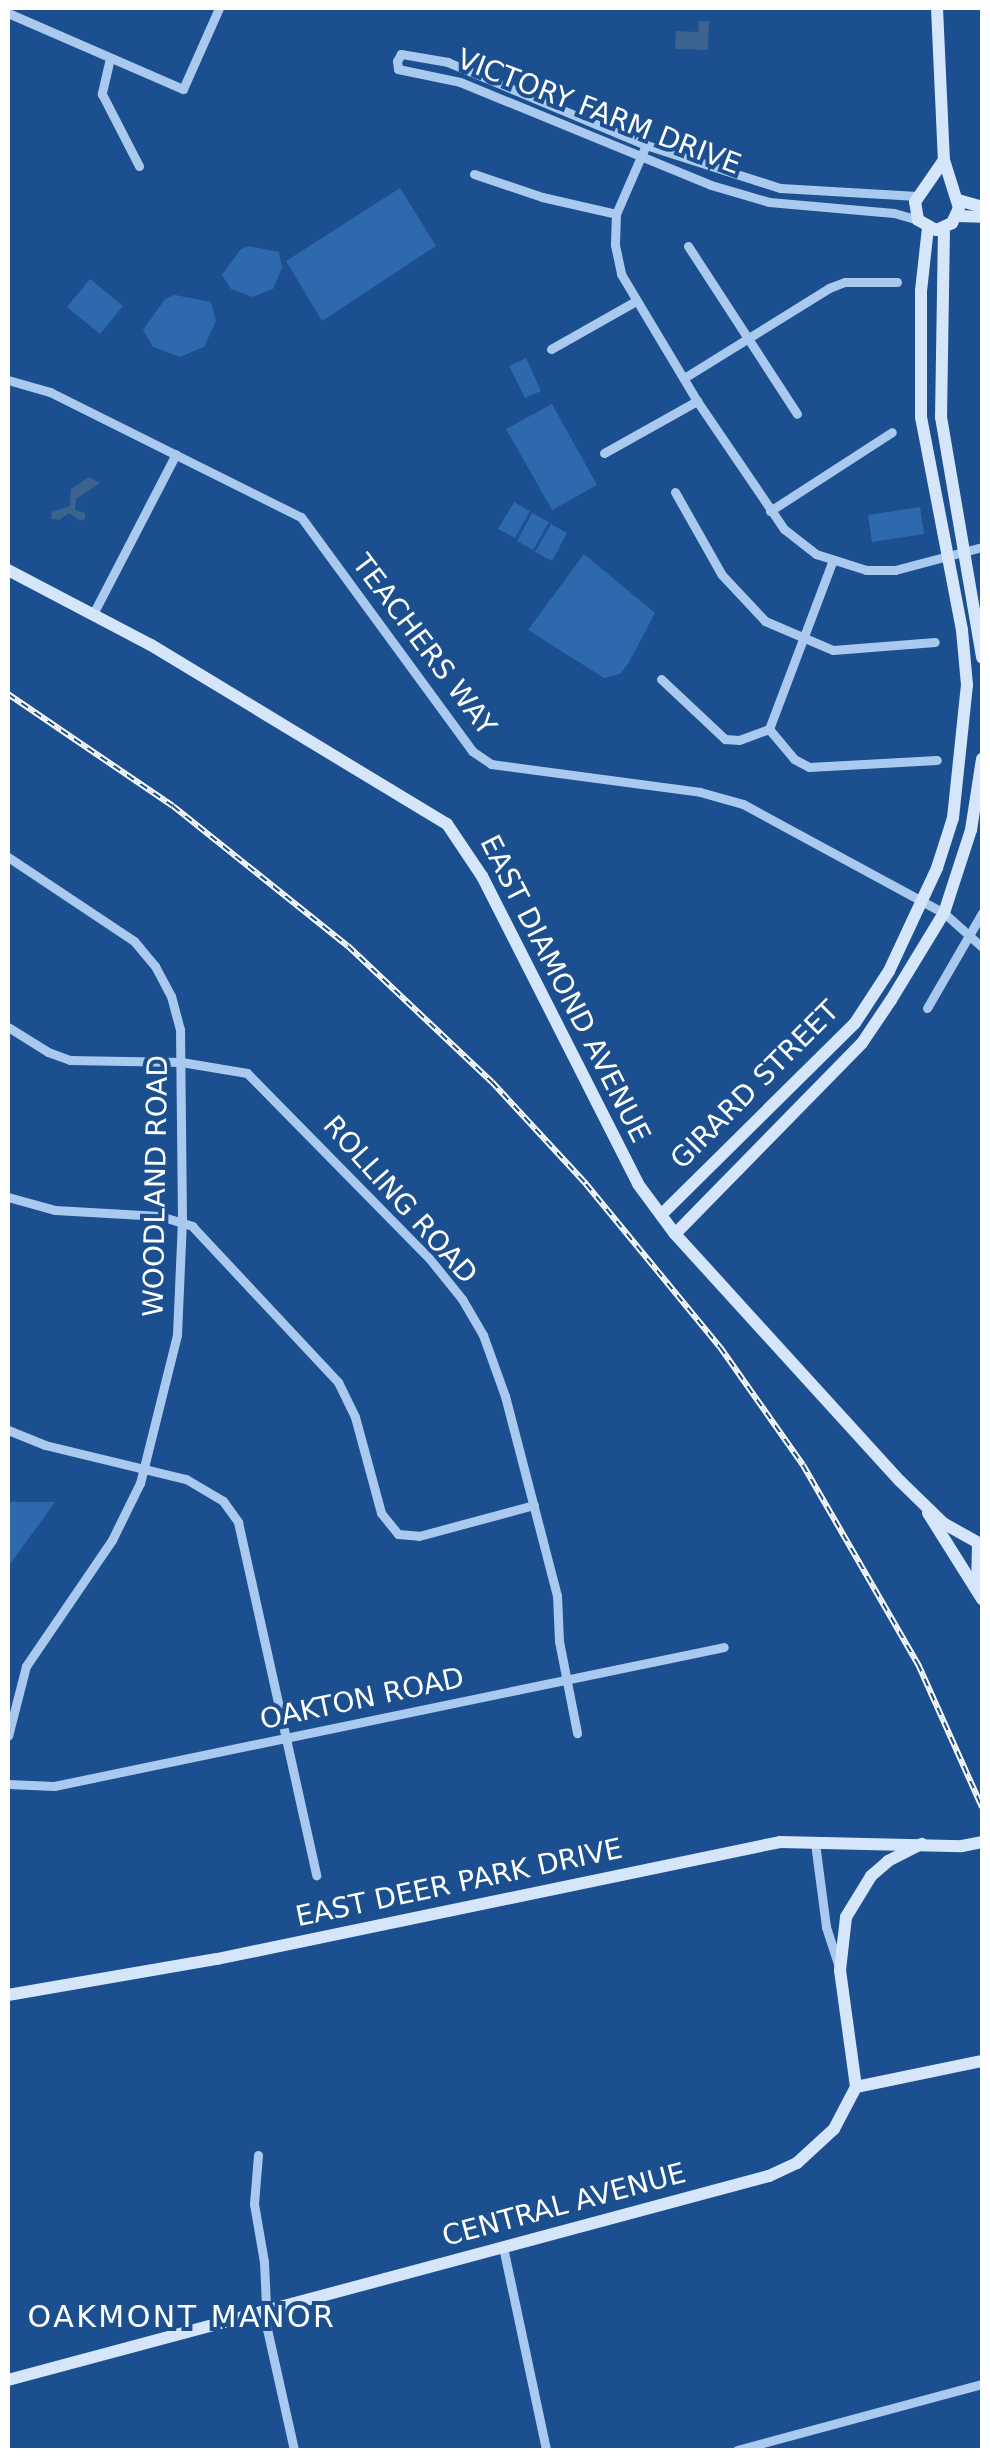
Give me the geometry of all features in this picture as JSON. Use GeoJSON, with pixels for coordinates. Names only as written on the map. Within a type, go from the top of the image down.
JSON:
{"type":"FeatureCollection","features":[{"type":"Feature","properties":{"kind":"street"},"geometry":{"type":"LineString","coordinates":[[8,13],[183,89],[219,8]]}},
{"type":"Feature","properties":{"kind":"street"},"geometry":{"type":"LineString","coordinates":[[938,8],[944,160],[957,216]]}},
{"type":"Feature","properties":{"kind":"street","name":"VICTORY FARM DRIVE"},"geometry":{"type":"LineString","coordinates":[[922,192],[780,188],[646,145],[448,62],[412,55],[398,57],[398,69],[460,82],[639,159],[769,202],[894,212],[923,224]]}},
{"type":"Feature","properties":{"kind":"street"},"geometry":{"type":"LineString","coordinates":[[110,58],[102,94],[139,166]]}},
{"type":"Feature","properties":{"kind":"street"},"geometry":{"type":"LineString","coordinates":[[646,145],[616,214],[614,245],[634,302],[770,511],[801,543],[832,562],[880,571],[982,547]]}},
{"type":"Feature","properties":{"kind":"street"},"geometry":{"type":"LineString","coordinates":[[944,160],[922,192],[955,196],[982,207]]}},
{"type":"Feature","properties":{"kind":"street"},"geometry":{"type":"LineString","coordinates":[[474,174],[542,197],[616,214]]}},
{"type":"Feature","properties":{"kind":"street","name":"GIRARD STREET"},"geometry":{"type":"LineString","coordinates":[[662,1215],[855,1024],[890,971],[954,818],[967,685],[962,630],[920,416],[922,192]]}},
{"type":"Feature","properties":{"kind":"street"},"geometry":{"type":"LineString","coordinates":[[982,218],[957,216],[944,228],[941,417],[982,658]]}},
{"type":"Feature","properties":{"kind":"street"},"geometry":{"type":"LineString","coordinates":[[923,224],[944,228]]}},
{"type":"Feature","properties":{"kind":"street"},"geometry":{"type":"LineString","coordinates":[[688,246],[797,414]]}},
{"type":"Feature","properties":{"kind":"street"},"geometry":{"type":"LineString","coordinates":[[684,378],[845,282],[897,282]]}},
{"type":"Feature","properties":{"kind":"street"},"geometry":{"type":"LineString","coordinates":[[551,349],[634,302]]}},
{"type":"Feature","properties":{"kind":"street","name":"TEACHERS WAY"},"geometry":{"type":"LineString","coordinates":[[8,380],[50,392],[301,517],[472,752],[491,764],[721,796],[922,901],[982,946]]}},
{"type":"Feature","properties":{"kind":"street"},"geometry":{"type":"LineString","coordinates":[[604,454],[697,401]]}},
{"type":"Feature","properties":{"kind":"street"},"geometry":{"type":"LineString","coordinates":[[770,511],[892,432]]}},
{"type":"Feature","properties":{"kind":"street"},"geometry":{"type":"LineString","coordinates":[[93,614],[176,454]]}},
{"type":"Feature","properties":{"kind":"street"},"geometry":{"type":"LineString","coordinates":[[675,492],[722,575],[764,621],[834,650],[935,642]]}},
{"type":"Feature","properties":{"kind":"street"},"geometry":{"type":"LineString","coordinates":[[660,679],[725,739],[739,740],[769,729],[832,562]]}},
{"type":"Feature","properties":{"kind":"street","name":"EAST DIAMOND AVENUE"},"geometry":{"type":"LineString","coordinates":[[8,570],[93,614],[447,824],[482,876],[638,1184],[675,1234],[924,1506],[980,1544]]}},
{"type":"Feature","properties":{"kind":"street"},"geometry":{"type":"LineString","coordinates":[[769,729],[794,758],[810,767],[937,760]]}},
{"type":"Feature","properties":{"kind":"street","name":"GIRARD STREET"},"geometry":{"type":"LineString","coordinates":[[675,1234],[862,1043],[944,914],[971,830],[982,760]]}},
{"type":"Feature","properties":{"kind":"street","name":"WOODLAND ROAD"},"geometry":{"type":"LineString","coordinates":[[8,857],[121,930],[156,966],[172,996],[180,1029],[182,1220],[177,1335],[144,1470],[112,1540],[26,1666],[8,1736]]}},
{"type":"Feature","properties":{"kind":"street"},"geometry":{"type":"LineString","coordinates":[[927,1008],[982,913]]}},
{"type":"Feature","properties":{"kind":"street","name":"ROLLING ROAD"},"geometry":{"type":"LineString","coordinates":[[8,1026],[48,1052],[70,1060],[180,1062],[247,1073],[429,1258],[462,1298],[483,1335],[505,1396],[534,1505],[557,1595],[566,1680],[577,1733]]}},
{"type":"Feature","properties":{"kind":"street"},"geometry":{"type":"LineString","coordinates":[[8,1197],[55,1210],[182,1220],[338,1382],[355,1417],[381,1513],[390,1528],[408,1537],[419,1536],[534,1505]]}},
{"type":"Feature","properties":{"kind":"street"},"geometry":{"type":"LineString","coordinates":[[8,1430],[45,1445],[205,1488],[224,1501],[238,1522],[289,1736],[316,1875]]}},
{"type":"Feature","properties":{"kind":"street"},"geometry":{"type":"LineString","coordinates":[[924,1506],[980,1595]]}},
{"type":"Feature","properties":{"kind":"street"},"geometry":{"type":"LineString","coordinates":[[980,1544],[980,1595]]}},
{"type":"Feature","properties":{"kind":"street","name":"OAKTON ROAD"},"geometry":{"type":"LineString","coordinates":[[8,1784],[54,1786],[724,1648]]}},
{"type":"Feature","properties":{"kind":"street","name":"EAST DEER PARK DRIVE"},"geometry":{"type":"LineString","coordinates":[[8,1995],[113,1973],[217,1958],[780,1842],[982,1842]]}},
{"type":"Feature","properties":{"kind":"street"},"geometry":{"type":"LineString","coordinates":[[816,1843],[826,1927],[840,1970],[856,2087],[982,2061]]}},
{"type":"Feature","properties":{"kind":"street","name":"EAST DEER PARK DRIVE"},"geometry":{"type":"LineString","coordinates":[[840,1970],[846,1917],[858,1893],[888,1861],[922,1844]]}},
{"type":"Feature","properties":{"kind":"street","name":"CENTRAL AVENUE"},"geometry":{"type":"LineString","coordinates":[[8,2380],[769,2176],[797,2163],[820,2144],[834,2129],[856,2087]]}},
{"type":"Feature","properties":{"kind":"street"},"geometry":{"type":"LineString","coordinates":[[258,2156],[254,2204],[264,2262],[266,2311],[294,2450]]}},
{"type":"Feature","properties":{"kind":"street"},"geometry":{"type":"LineString","coordinates":[[503,2247],[546,2450]]}},
{"type":"Feature","properties":{"kind":"street"},"geometry":{"type":"LineString","coordinates":[[737,2450],[982,2384]]}},
{"type":"Feature","properties":{"kind":"shaded area"},"geometry":{"type":"Polygon","coordinates":[[[699,21],[709,21],[708,50],[675,49],[676,31],[698,32],[699,21]]]}},
{"type":"Feature","properties":{"kind":"shaded area"},"geometry":{"type":"Polygon","coordinates":[[[400,188],[436,246],[322,321],[286,261],[400,188]]]}},
{"type":"Feature","properties":{"kind":"shaded area"},"geometry":{"type":"Polygon","coordinates":[[[249,246],[279,252],[282,268],[273,289],[253,297],[231,289],[222,275],[241,249],[249,246]]]}},
{"type":"Feature","properties":{"kind":"shaded area"},"geometry":{"type":"Polygon","coordinates":[[[90,279],[123,306],[100,334],[67,307],[90,279]]]}},
{"type":"Feature","properties":{"kind":"shaded area"},"geometry":{"type":"Polygon","coordinates":[[[175,295],[211,302],[216,321],[204,347],[180,357],[153,347],[143,330],[165,299],[175,295]]]}},
{"type":"Feature","properties":{"kind":"shaded area"},"geometry":{"type":"Polygon","coordinates":[[[526,358],[541,391],[525,398],[509,366],[526,358]]]}},
{"type":"Feature","properties":{"kind":"shaded area"},"geometry":{"type":"Polygon","coordinates":[[[552,404],[597,485],[552,510],[506,429],[552,404]]]}},
{"type":"Feature","properties":{"kind":"shaded area"},"geometry":{"type":"Polygon","coordinates":[[[89,477],[100,483],[76,499],[75,510],[85,513],[85,519],[80,521],[69,513],[59,520],[51,519],[52,512],[70,506],[71,489],[89,477]]]}},
{"type":"Feature","properties":{"kind":"shaded area"},"geometry":{"type":"Polygon","coordinates":[[[514,502],[530,511],[515,538],[498,529],[514,502]]]}},
{"type":"Feature","properties":{"kind":"shaded area"},"geometry":{"type":"Polygon","coordinates":[[[920,507],[924,534],[872,542],[868,515],[920,507]]]}},
{"type":"Feature","properties":{"kind":"shaded area"},"geometry":{"type":"Polygon","coordinates":[[[532,513],[549,522],[533,550],[517,541],[532,513]]]}},
{"type":"Feature","properties":{"kind":"shaded area"},"geometry":{"type":"Polygon","coordinates":[[[551,524],[567,533],[552,561],[535,552],[551,524]]]}},
{"type":"Feature","properties":{"kind":"shaded area"},"geometry":{"type":"Polygon","coordinates":[[[584,554],[655,613],[628,664],[620,674],[604,678],[528,630],[584,554]]]}},
{"type":"Feature","properties":{"kind":"shaded area"},"geometry":{"type":"Polygon","coordinates":[[[8,1502],[55,1502],[8,1567],[8,1502]]]}},
{"type":"Feature","properties":{"kind":"railway"},"geometry":{"type":"LineString","coordinates":[[8,694],[173,806],[348,946],[492,1082],[586,1184],[720,1347],[803,1465],[918,1664],[982,1807]]}},
{"type":"Feature","properties":{"kind":"district","name":"OAKMONT MANOR"},"geometry":{"type":"Point","coordinates":[182,2317]}}]}
